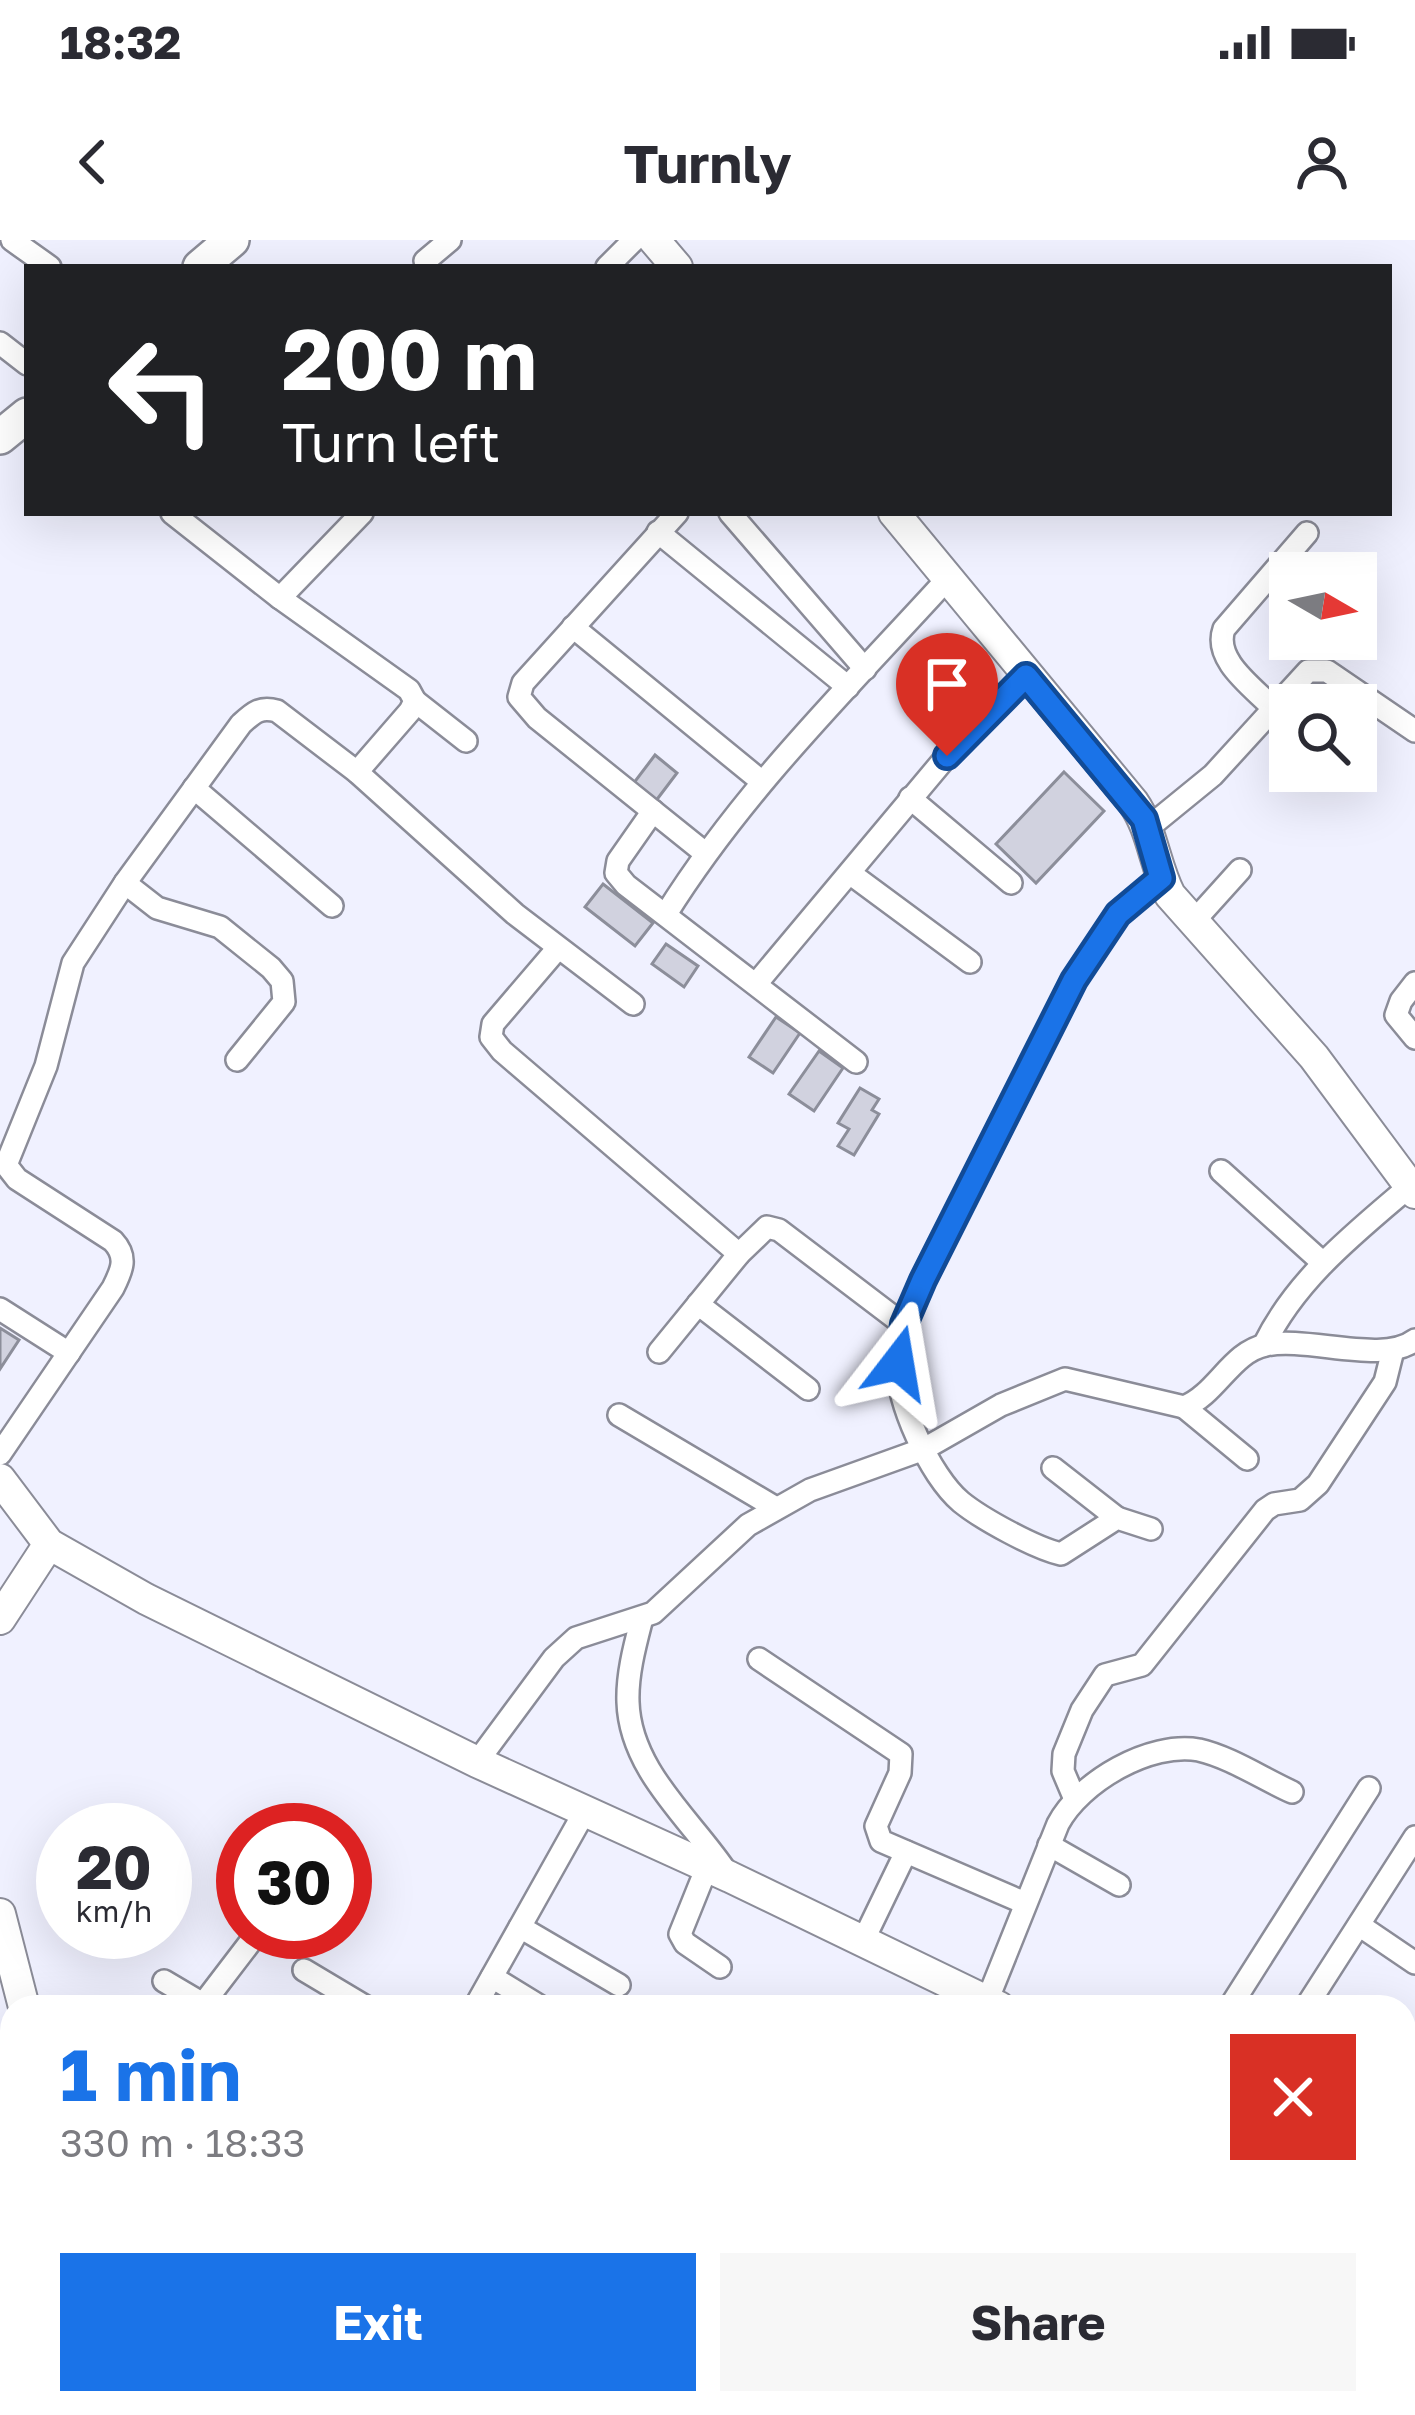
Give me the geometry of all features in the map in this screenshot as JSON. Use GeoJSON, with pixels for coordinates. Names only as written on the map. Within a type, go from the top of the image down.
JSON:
{"type":"FeatureCollection","features":[{"type":"Feature","properties":{"kind":"main road"},"geometry":{"type":"LineString","coordinates":[[204,264],[232,240]]}},
{"type":"Feature","properties":{"kind":"main road"},"geometry":{"type":"LineString","coordinates":[[654,240],[674,264]]}},
{"type":"Feature","properties":{"kind":"main road"},"geometry":{"type":"LineString","coordinates":[[0,437],[24,417]]}},
{"type":"Feature","properties":{"kind":"main road"},"geometry":{"type":"LineString","coordinates":[[897,516],[1132,802],[1148,828],[1161,878],[1194,921],[1314,1057],[1410,1178]]}},
{"type":"Feature","properties":{"kind":"main road"},"geometry":{"type":"LineString","coordinates":[[0,1479],[49,1544],[146,1599],[477,1762],[863,1941],[963,1995]]}},
{"type":"Feature","properties":{"kind":"main road"},"geometry":{"type":"LineString","coordinates":[[0,1619],[49,1544]]}},
{"type":"Feature","properties":{"kind":"main road"},"geometry":{"type":"LineString","coordinates":[[0,1914],[21,1995]]}},
{"type":"Feature","properties":{"kind":"street"},"geometry":{"type":"LineString","coordinates":[[12,240],[46,264]]}},
{"type":"Feature","properties":{"kind":"street"},"geometry":{"type":"LineString","coordinates":[[425,261],[450,240]]}},
{"type":"Feature","properties":{"kind":"street"},"geometry":{"type":"LineString","coordinates":[[610,264],[634,240]]}},
{"type":"Feature","properties":{"kind":"street"},"geometry":{"type":"LineString","coordinates":[[0,343],[24,362]]}},
{"type":"Feature","properties":{"kind":"street"},"geometry":{"type":"LineString","coordinates":[[176,516],[409,691],[466,741]]}},
{"type":"Feature","properties":{"kind":"street"},"geometry":{"type":"LineString","coordinates":[[280,598],[351,516]]}},
{"type":"Feature","properties":{"kind":"street"},"geometry":{"type":"LineString","coordinates":[[674,516],[523,683],[519,697],[523,706],[705,853]]}},
{"type":"Feature","properties":{"kind":"street"},"geometry":{"type":"LineString","coordinates":[[733,516],[865,669]]}},
{"type":"Feature","properties":{"kind":"street"},"geometry":{"type":"LineString","coordinates":[[658,532],[848,687]]}},
{"type":"Feature","properties":{"kind":"street"},"geometry":{"type":"LineString","coordinates":[[1269,704],[1223,655],[1220,641],[1224,629],[1307,533]]}},
{"type":"Feature","properties":{"kind":"street"},"geometry":{"type":"LineString","coordinates":[[666,914],[705,853],[761,781],[949,577]]}},
{"type":"Feature","properties":{"kind":"street"},"geometry":{"type":"LineString","coordinates":[[573,627],[761,781]]}},
{"type":"Feature","properties":{"kind":"street"},"geometry":{"type":"LineString","coordinates":[[1294,684],[1317,668],[1346,684]]}},
{"type":"Feature","properties":{"kind":"street"},"geometry":{"type":"LineString","coordinates":[[756,984],[910,798],[1026,676]]}},
{"type":"Feature","properties":{"kind":"street"},"geometry":{"type":"LineString","coordinates":[[357,772],[415,700]]}},
{"type":"Feature","properties":{"kind":"street"},"geometry":{"type":"LineString","coordinates":[[1377,705],[1415,731]]}},
{"type":"Feature","properties":{"kind":"street"},"geometry":{"type":"LineString","coordinates":[[0,1454],[121,1273],[122,1250],[17,1179],[6,1165],[46,1066],[74,964],[125,883],[241,724],[266,707],[277,710],[357,772],[558,948],[633,1004]]}},
{"type":"Feature","properties":{"kind":"street"},"geometry":{"type":"LineString","coordinates":[[1148,828],[1213,775],[1269,712]]}},
{"type":"Feature","properties":{"kind":"street"},"geometry":{"type":"LineString","coordinates":[[194,788],[332,906]]}},
{"type":"Feature","properties":{"kind":"street"},"geometry":{"type":"LineString","coordinates":[[910,798],[1011,883]]}},
{"type":"Feature","properties":{"kind":"street"},"geometry":{"type":"LineString","coordinates":[[653,811],[618,861],[616,873],[856,1062]]}},
{"type":"Feature","properties":{"kind":"street"},"geometry":{"type":"LineString","coordinates":[[1194,921],[1240,870]]}},
{"type":"Feature","properties":{"kind":"street"},"geometry":{"type":"LineString","coordinates":[[851,874],[970,962]]}},
{"type":"Feature","properties":{"kind":"street"},"geometry":{"type":"LineString","coordinates":[[1117,1518],[1068,1552],[1052,1552],[961,1502],[924,1449],[899,1388],[898,1363],[904,1324],[1074,980],[1118,914],[1161,878]]}},
{"type":"Feature","properties":{"kind":"street"},"geometry":{"type":"LineString","coordinates":[[125,883],[157,908],[220,927],[282,981],[284,1002],[237,1060]]}},
{"type":"Feature","properties":{"kind":"street"},"geometry":{"type":"LineString","coordinates":[[558,948],[494,1024],[491,1037],[739,1254]]}},
{"type":"Feature","properties":{"kind":"street"},"geometry":{"type":"LineString","coordinates":[[1415,983],[1396,1015],[1415,1038]]}},
{"type":"Feature","properties":{"kind":"street"},"geometry":{"type":"LineString","coordinates":[[1221,1171],[1323,1263]]}},
{"type":"Feature","properties":{"kind":"street"},"geometry":{"type":"LineString","coordinates":[[1264,1345],[1323,1263],[1410,1178]]}},
{"type":"Feature","properties":{"kind":"street"},"geometry":{"type":"LineString","coordinates":[[659,1352],[767,1227],[779,1230],[904,1324]]}},
{"type":"Feature","properties":{"kind":"street"},"geometry":{"type":"LineString","coordinates":[[698,1304],[808,1389]]}},
{"type":"Feature","properties":{"kind":"street"},"geometry":{"type":"LineString","coordinates":[[0,1310],[69,1353]]}},
{"type":"Feature","properties":{"kind":"street"},"geometry":{"type":"LineString","coordinates":[[1184,1407],[1214,1387],[1252,1349],[1264,1345],[1284,1342],[1393,1350],[1415,1340]]}},
{"type":"Feature","properties":{"kind":"street"},"geometry":{"type":"LineString","coordinates":[[1074,1797],[1063,1771],[1064,1754],[1095,1686],[1114,1670],[1142,1665],[1265,1510],[1309,1495],[1384,1382],[1393,1350]]}},
{"type":"Feature","properties":{"kind":"street"},"geometry":{"type":"LineString","coordinates":[[477,1762],[554,1658],[576,1638],[642,1618],[670,1600],[748,1526],[776,1508],[810,1490],[924,1449],[1001,1406],[1066,1378],[1184,1407],[1246,1459]]}},
{"type":"Feature","properties":{"kind":"street"},"geometry":{"type":"LineString","coordinates":[[619,1414],[776,1508]]}},
{"type":"Feature","properties":{"kind":"street"},"geometry":{"type":"LineString","coordinates":[[1053,1468],[1117,1518],[1150,1529]]}},
{"type":"Feature","properties":{"kind":"street"},"geometry":{"type":"LineString","coordinates":[[642,1618],[628,1681],[628,1708],[642,1757],[719,1872],[680,1934],[720,1967]]}},
{"type":"Feature","properties":{"kind":"street"},"geometry":{"type":"LineString","coordinates":[[759,1659],[901,1754],[904,1762],[876,1834],[881,1841],[1025,1903]]}},
{"type":"Feature","properties":{"kind":"street"},"geometry":{"type":"LineString","coordinates":[[977,1995],[1074,1797],[1115,1770],[1180,1749],[1207,1753],[1292,1792]]}},
{"type":"Feature","properties":{"kind":"street"},"geometry":{"type":"LineString","coordinates":[[1238,1995],[1369,1788]]}},
{"type":"Feature","properties":{"kind":"street"},"geometry":{"type":"LineString","coordinates":[[482,1995],[585,1811]]}},
{"type":"Feature","properties":{"kind":"street"},"geometry":{"type":"LineString","coordinates":[[1314,1995],[1415,1837]]}},
{"type":"Feature","properties":{"kind":"street"},"geometry":{"type":"LineString","coordinates":[[1049,1845],[1119,1885]]}},
{"type":"Feature","properties":{"kind":"street"},"geometry":{"type":"LineString","coordinates":[[863,1941],[906,1852]]}},
{"type":"Feature","properties":{"kind":"street"},"geometry":{"type":"LineString","coordinates":[[1358,1925],[1415,1963]]}},
{"type":"Feature","properties":{"kind":"street"},"geometry":{"type":"LineString","coordinates":[[520,1927],[619,1985]]}},
{"type":"Feature","properties":{"kind":"street"},"geometry":{"type":"LineString","coordinates":[[213,1995],[239,1959]]}},
{"type":"Feature","properties":{"kind":"street"},"geometry":{"type":"LineString","coordinates":[[304,1970],[346,1995]]}},
{"type":"Feature","properties":{"kind":"street"},"geometry":{"type":"LineString","coordinates":[[492,1978],[521,1995]]}},
{"type":"Feature","properties":{"kind":"street"},"geometry":{"type":"LineString","coordinates":[[164,1981],[187,1995]]}},
{"type":"Feature","properties":{"kind":"building"},"geometry":{"type":"Polygon","coordinates":[[[655,755],[677,773],[655,802],[633,784],[655,755]]]}},
{"type":"Feature","properties":{"kind":"building"},"geometry":{"type":"Polygon","coordinates":[[[1064,772],[1104,811],[1036,883],[996,844],[1064,772]]]}},
{"type":"Feature","properties":{"kind":"building"},"geometry":{"type":"Polygon","coordinates":[[[603,884],[653,923],[635,946],[585,907],[603,884]]]}},
{"type":"Feature","properties":{"kind":"building"},"geometry":{"type":"Polygon","coordinates":[[[666,944],[698,966],[684,987],[652,964],[666,944]]]}},
{"type":"Feature","properties":{"kind":"building"},"geometry":{"type":"Polygon","coordinates":[[[776,1017],[800,1033],[773,1073],[749,1057],[776,1017]]]}},
{"type":"Feature","properties":{"kind":"building"},"geometry":{"type":"Polygon","coordinates":[[[819,1051],[843,1068],[814,1111],[789,1094],[819,1051]]]}},
{"type":"Feature","properties":{"kind":"building"},"geometry":{"type":"Polygon","coordinates":[[[860,1088],[879,1099],[872,1110],[879,1114],[854,1155],[838,1146],[849,1129],[838,1123],[860,1088]]]}},
{"type":"Feature","properties":{"kind":"building"},"geometry":{"type":"Polygon","coordinates":[[[0,1328],[19,1340],[0,1369],[0,1328]]]}},
{"type":"Feature","properties":{"kind":"route"},"geometry":{"type":"LineString","coordinates":[[898,1363],[904,1324],[923,1280],[1074,980],[1118,914],[1161,878],[1144,819],[1026,676],[947,756]]}}]}
